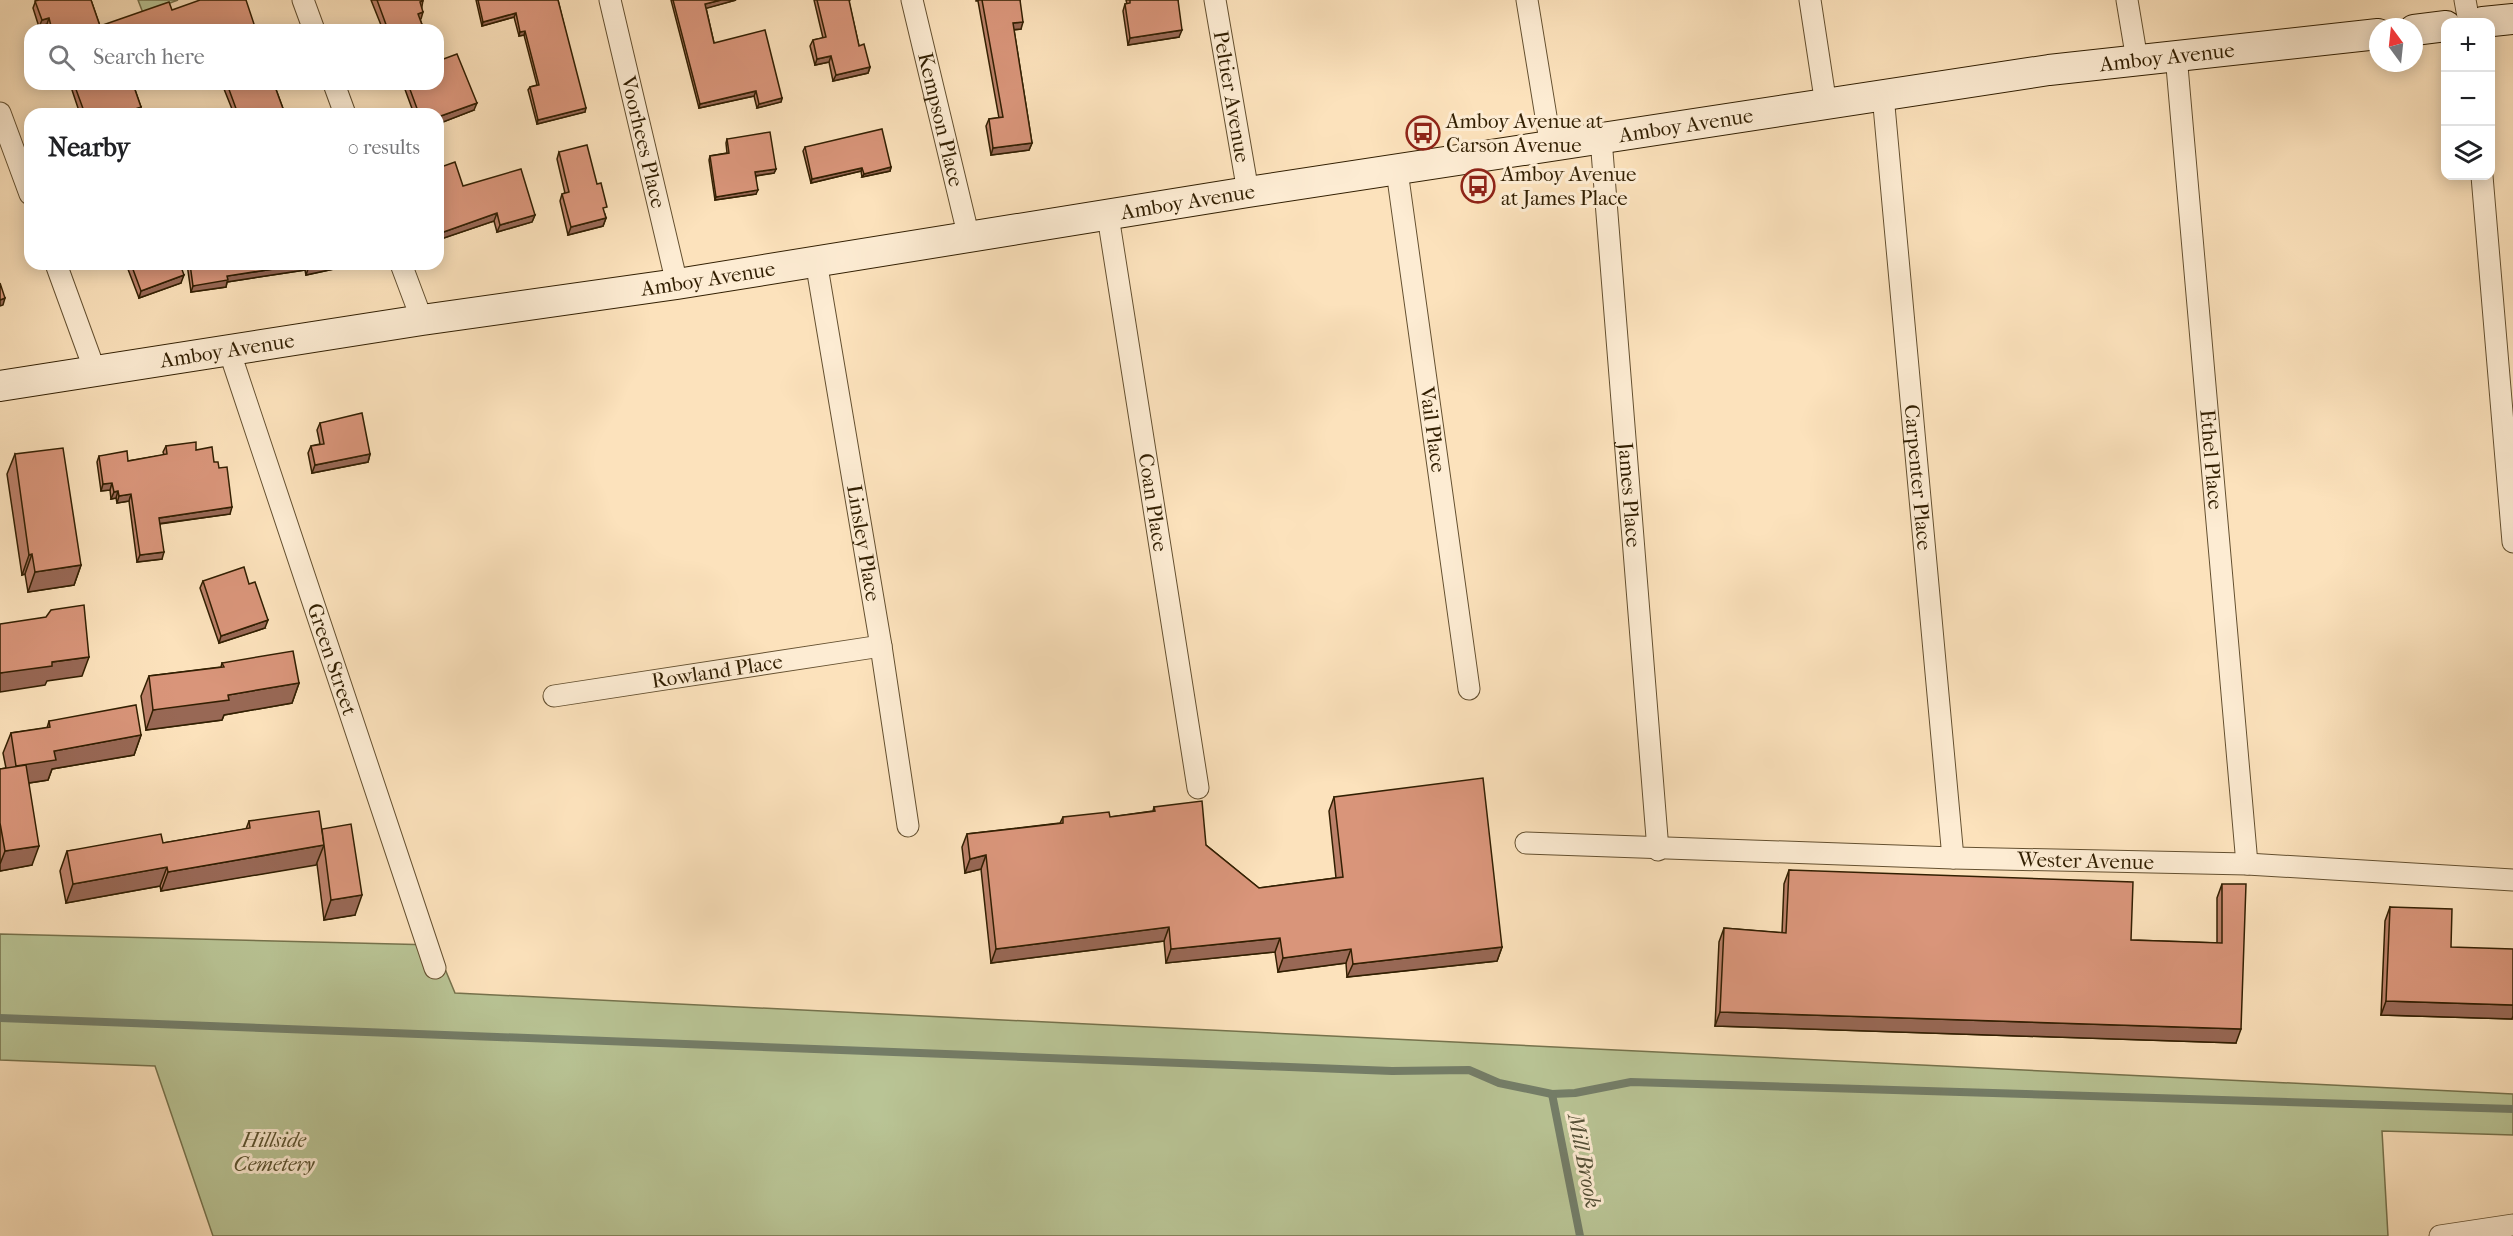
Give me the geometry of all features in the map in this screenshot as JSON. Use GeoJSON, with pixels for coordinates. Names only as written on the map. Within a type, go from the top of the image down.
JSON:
{"type":"FeatureCollection","features":[{"type":"Feature","properties":{"kind":"street"},"geometry":{"type":"LineString","coordinates":[[303,0],[312,24]]}},
{"type":"Feature","properties":{"kind":"street","name":"Voorhees Place"},"geometry":{"type":"LineString","coordinates":[[610,0],[677,284]]}},
{"type":"Feature","properties":{"kind":"street","name":"Kempson Place"},"geometry":{"type":"LineString","coordinates":[[912,0],[969,238]]}},
{"type":"Feature","properties":{"kind":"street","name":"Peltier Avenue"},"geometry":{"type":"LineString","coordinates":[[1215,0],[1248,192]]}},
{"type":"Feature","properties":{"kind":"street"},"geometry":{"type":"LineString","coordinates":[[1527,0],[1551,147]]}},
{"type":"Feature","properties":{"kind":"street"},"geometry":{"type":"LineString","coordinates":[[1810,0],[1826,105]]}},
{"type":"Feature","properties":{"kind":"street"},"geometry":{"type":"LineString","coordinates":[[2127,0],[2137,60]]}},
{"type":"Feature","properties":{"kind":"street"},"geometry":{"type":"LineString","coordinates":[[2465,0],[2468,18]]}},
{"type":"Feature","properties":{"kind":"street"},"geometry":{"type":"LineString","coordinates":[[2495,21],[2513,20]]}},
{"type":"Feature","properties":{"kind":"street"},"geometry":{"type":"LineString","coordinates":[[2423,29],[2441,27]]}},
{"type":"Feature","properties":{"kind":"street","name":"Amboy Avenue"},"geometry":{"type":"LineString","coordinates":[[0,386],[677,284],[1248,192],[2049,70],[2369,35]]}},
{"type":"Feature","properties":{"kind":"street","name":"Ethel Place"},"geometry":{"type":"LineString","coordinates":[[2176,55],[2247,864]]}},
{"type":"Feature","properties":{"kind":"street"},"geometry":{"type":"LineString","coordinates":[[336,90],[343,108]]}},
{"type":"Feature","properties":{"kind":"street","name":"Carpenter Place"},"geometry":{"type":"LineString","coordinates":[[1883,95],[1953,858]]}},
{"type":"Feature","properties":{"kind":"street"},"geometry":{"type":"LineString","coordinates":[[0,113],[24,178]]}},
{"type":"Feature","properties":{"kind":"street","name":"James Place"},"geometry":{"type":"LineString","coordinates":[[1600,139],[1658,850]]}},
{"type":"Feature","properties":{"kind":"street","name":"Vail Place"},"geometry":{"type":"LineString","coordinates":[[1397,171],[1469,689]]}},
{"type":"Feature","properties":{"kind":"street"},"geometry":{"type":"LineString","coordinates":[[2482,180],[2513,542]]}},
{"type":"Feature","properties":{"kind":"street","name":"Coan Place"},"geometry":{"type":"LineString","coordinates":[[1108,216],[1198,788]]}},
{"type":"Feature","properties":{"kind":"street","name":"Linsley Place"},"geometry":{"type":"LineString","coordinates":[[816,261],[881,646],[908,826]]}},
{"type":"Feature","properties":{"kind":"street"},"geometry":{"type":"LineString","coordinates":[[58,270],[95,371]]}},
{"type":"Feature","properties":{"kind":"street"},"geometry":{"type":"LineString","coordinates":[[403,270],[422,321]]}},
{"type":"Feature","properties":{"kind":"street","name":"Green Street"},"geometry":{"type":"LineString","coordinates":[[229,350],[435,968]]}},
{"type":"Feature","properties":{"kind":"street","name":"Rowland Place"},"geometry":{"type":"LineString","coordinates":[[554,696],[881,646]]}},
{"type":"Feature","properties":{"kind":"street","name":"Wester Avenue"},"geometry":{"type":"LineString","coordinates":[[1526,843],[1658,850],[2247,864],[2513,880]]}},
{"type":"Feature","properties":{"kind":"street"},"geometry":{"type":"LineString","coordinates":[[2440,1236],[2513,1225]]}},
{"type":"Feature","properties":{"kind":"green space"},"geometry":{"type":"Polygon","coordinates":[[[138,0],[178,0],[143,13],[138,0]]]}},
{"type":"Feature","properties":{"kind":"green space","name":"Hillside Cemetery"},"geometry":{"type":"Polygon","coordinates":[[[0,934],[435,945],[455,993],[2513,1094],[2513,1135],[2382,1131],[2388,1236],[213,1236],[155,1066],[0,1060],[0,934]]]}},
{"type":"Feature","properties":{"kind":"building"},"geometry":{"type":"Polygon","coordinates":[[[91,0],[99,24],[50,24],[49,18],[42,20],[35,1],[91,0]]]}},
{"type":"Feature","properties":{"kind":"building"},"geometry":{"type":"Polygon","coordinates":[[[200,0],[246,0],[254,24],[106,24],[169,2],[172,10],[200,0]]]}},
{"type":"Feature","properties":{"kind":"building"},"geometry":{"type":"Polygon","coordinates":[[[377,0],[423,0],[420,2],[423,12],[418,14],[422,24],[386,24],[377,0]]]}},
{"type":"Feature","properties":{"kind":"building"},"geometry":{"type":"Polygon","coordinates":[[[478,0],[558,0],[586,108],[538,120],[530,87],[539,85],[525,31],[520,32],[516,13],[483,22],[478,0]]]}},
{"type":"Feature","properties":{"kind":"building"},"geometry":{"type":"Polygon","coordinates":[[[673,0],[721,0],[705,4],[714,43],[765,30],[782,98],[759,104],[756,91],[700,104],[673,0]]]}},
{"type":"Feature","properties":{"kind":"building"},"geometry":{"type":"Polygon","coordinates":[[[817,0],[849,0],[859,46],[864,44],[870,67],[836,75],[831,56],[817,59],[813,40],[826,37],[817,0]]]}},
{"type":"Feature","properties":{"kind":"building"},"geometry":{"type":"Polygon","coordinates":[[[982,0],[1020,0],[1023,22],[1013,23],[1032,143],[993,148],[989,119],[1003,117],[982,0]]]}},
{"type":"Feature","properties":{"kind":"building"},"geometry":{"type":"Polygon","coordinates":[[[1130,0],[1178,0],[1182,30],[1130,38],[1125,4],[1130,3],[1130,0]]]}},
{"type":"Feature","properties":{"kind":"building"},"geometry":{"type":"Polygon","coordinates":[[[457,54],[477,103],[444,115],[444,108],[417,108],[410,90],[444,90],[444,59],[457,54]]]}},
{"type":"Feature","properties":{"kind":"building"},"geometry":{"type":"Polygon","coordinates":[[[76,90],[135,90],[141,107],[138,108],[83,108],[76,90]]]}},
{"type":"Feature","properties":{"kind":"building"},"geometry":{"type":"Polygon","coordinates":[[[229,90],[276,90],[283,108],[236,108],[229,90]]]}},
{"type":"Feature","properties":{"kind":"building"},"geometry":{"type":"Polygon","coordinates":[[[882,129],[891,167],[864,174],[862,168],[812,179],[805,147],[882,129]]]}},
{"type":"Feature","properties":{"kind":"building"},"geometry":{"type":"Polygon","coordinates":[[[770,132],[776,169],[755,172],[758,190],[716,197],[710,156],[729,153],[727,139],[770,132]]]}},
{"type":"Feature","properties":{"kind":"building"},"geometry":{"type":"Polygon","coordinates":[[[587,145],[597,184],[601,183],[607,207],[603,208],[606,218],[571,227],[562,194],[569,192],[559,152],[587,145]]]}},
{"type":"Feature","properties":{"kind":"building"},"geometry":{"type":"Polygon","coordinates":[[[455,162],[463,186],[521,169],[535,215],[500,225],[497,213],[444,232],[444,166],[455,162]]]}},
{"type":"Feature","properties":{"kind":"building"},"geometry":{"type":"Polygon","coordinates":[[[133,270],[182,270],[184,275],[141,291],[133,270]]]}},
{"type":"Feature","properties":{"kind":"building"},"geometry":{"type":"Polygon","coordinates":[[[191,270],[266,270],[227,276],[228,280],[193,286],[191,270]]]}},
{"type":"Feature","properties":{"kind":"building"},"geometry":{"type":"Polygon","coordinates":[[[0,283],[5,298],[0,300],[0,283]]]}},
{"type":"Feature","properties":{"kind":"building"},"geometry":{"type":"Polygon","coordinates":[[[362,413],[370,454],[315,465],[311,446],[324,444],[320,423],[362,413]]]}},
{"type":"Feature","properties":{"kind":"building"},"geometry":{"type":"Polygon","coordinates":[[[196,442],[196,450],[212,447],[214,462],[218,462],[219,468],[227,467],[232,507],[159,518],[164,552],[140,555],[131,494],[119,496],[118,491],[114,492],[112,483],[103,484],[99,456],[127,451],[128,461],[167,454],[166,446],[196,442]]]}},
{"type":"Feature","properties":{"kind":"building"},"geometry":{"type":"Polygon","coordinates":[[[63,448],[81,565],[35,572],[32,554],[29,555],[15,454],[63,448]]]}},
{"type":"Feature","properties":{"kind":"building"},"geometry":{"type":"Polygon","coordinates":[[[244,567],[249,584],[255,582],[268,620],[221,636],[203,581],[244,567]]]}},
{"type":"Feature","properties":{"kind":"building"},"geometry":{"type":"Polygon","coordinates":[[[84,605],[89,657],[52,662],[52,666],[0,673],[0,624],[46,617],[51,610],[84,605]]]}},
{"type":"Feature","properties":{"kind":"building"},"geometry":{"type":"Polygon","coordinates":[[[293,651],[299,683],[228,695],[229,700],[153,710],[149,676],[224,667],[222,663],[293,651]]]}},
{"type":"Feature","properties":{"kind":"building"},"geometry":{"type":"Polygon","coordinates":[[[136,705],[141,735],[54,751],[56,760],[16,766],[11,733],[50,727],[49,721],[136,705]]]}},
{"type":"Feature","properties":{"kind":"building"},"geometry":{"type":"Polygon","coordinates":[[[26,765],[39,846],[5,851],[0,823],[0,769],[26,765]]]}},
{"type":"Feature","properties":{"kind":"building"},"geometry":{"type":"Polygon","coordinates":[[[1483,778],[1502,947],[1353,964],[1351,949],[1283,958],[1280,938],[1171,949],[1169,927],[996,949],[986,855],[970,859],[967,834],[1063,823],[1063,817],[1109,812],[1110,817],[1155,811],[1154,807],[1202,801],[1206,845],[1259,888],[1343,877],[1334,797],[1483,778]]]}},
{"type":"Feature","properties":{"kind":"building"},"geometry":{"type":"Polygon","coordinates":[[[319,811],[324,845],[168,872],[167,867],[73,884],[67,851],[161,834],[163,843],[250,828],[249,821],[319,811]]]}},
{"type":"Feature","properties":{"kind":"building"},"geometry":{"type":"Polygon","coordinates":[[[351,824],[362,895],[331,900],[322,829],[351,824]]]}},
{"type":"Feature","properties":{"kind":"building"},"geometry":{"type":"Polygon","coordinates":[[[1789,870],[2133,882],[2131,940],[2222,943],[2222,884],[2246,884],[2241,1029],[1720,1012],[1724,928],[1786,933],[1789,870]]]}},
{"type":"Feature","properties":{"kind":"building"},"geometry":{"type":"Polygon","coordinates":[[[2390,907],[2452,909],[2451,947],[2513,949],[2513,1005],[2386,1001],[2390,907]]]}},
{"type":"Feature","properties":{"kind":"waterway"},"geometry":{"type":"LineString","coordinates":[[0,1018],[1392,1071],[1469,1070],[1499,1083],[1552,1094],[1575,1093],[1631,1082],[2513,1109]]}},
{"type":"Feature","properties":{"kind":"waterway","name":"Mill Brook"},"geometry":{"type":"LineString","coordinates":[[1552,1094],[1580,1236]]}},
{"type":"Feature","properties":{"kind":"place","name":"Amboy Avenue at Carson Avenue"},"geometry":{"type":"Point","coordinates":[1423,133]}},
{"type":"Feature","properties":{"kind":"place","name":"Amboy Avenue at James Place"},"geometry":{"type":"Point","coordinates":[1478,186]}}]}
